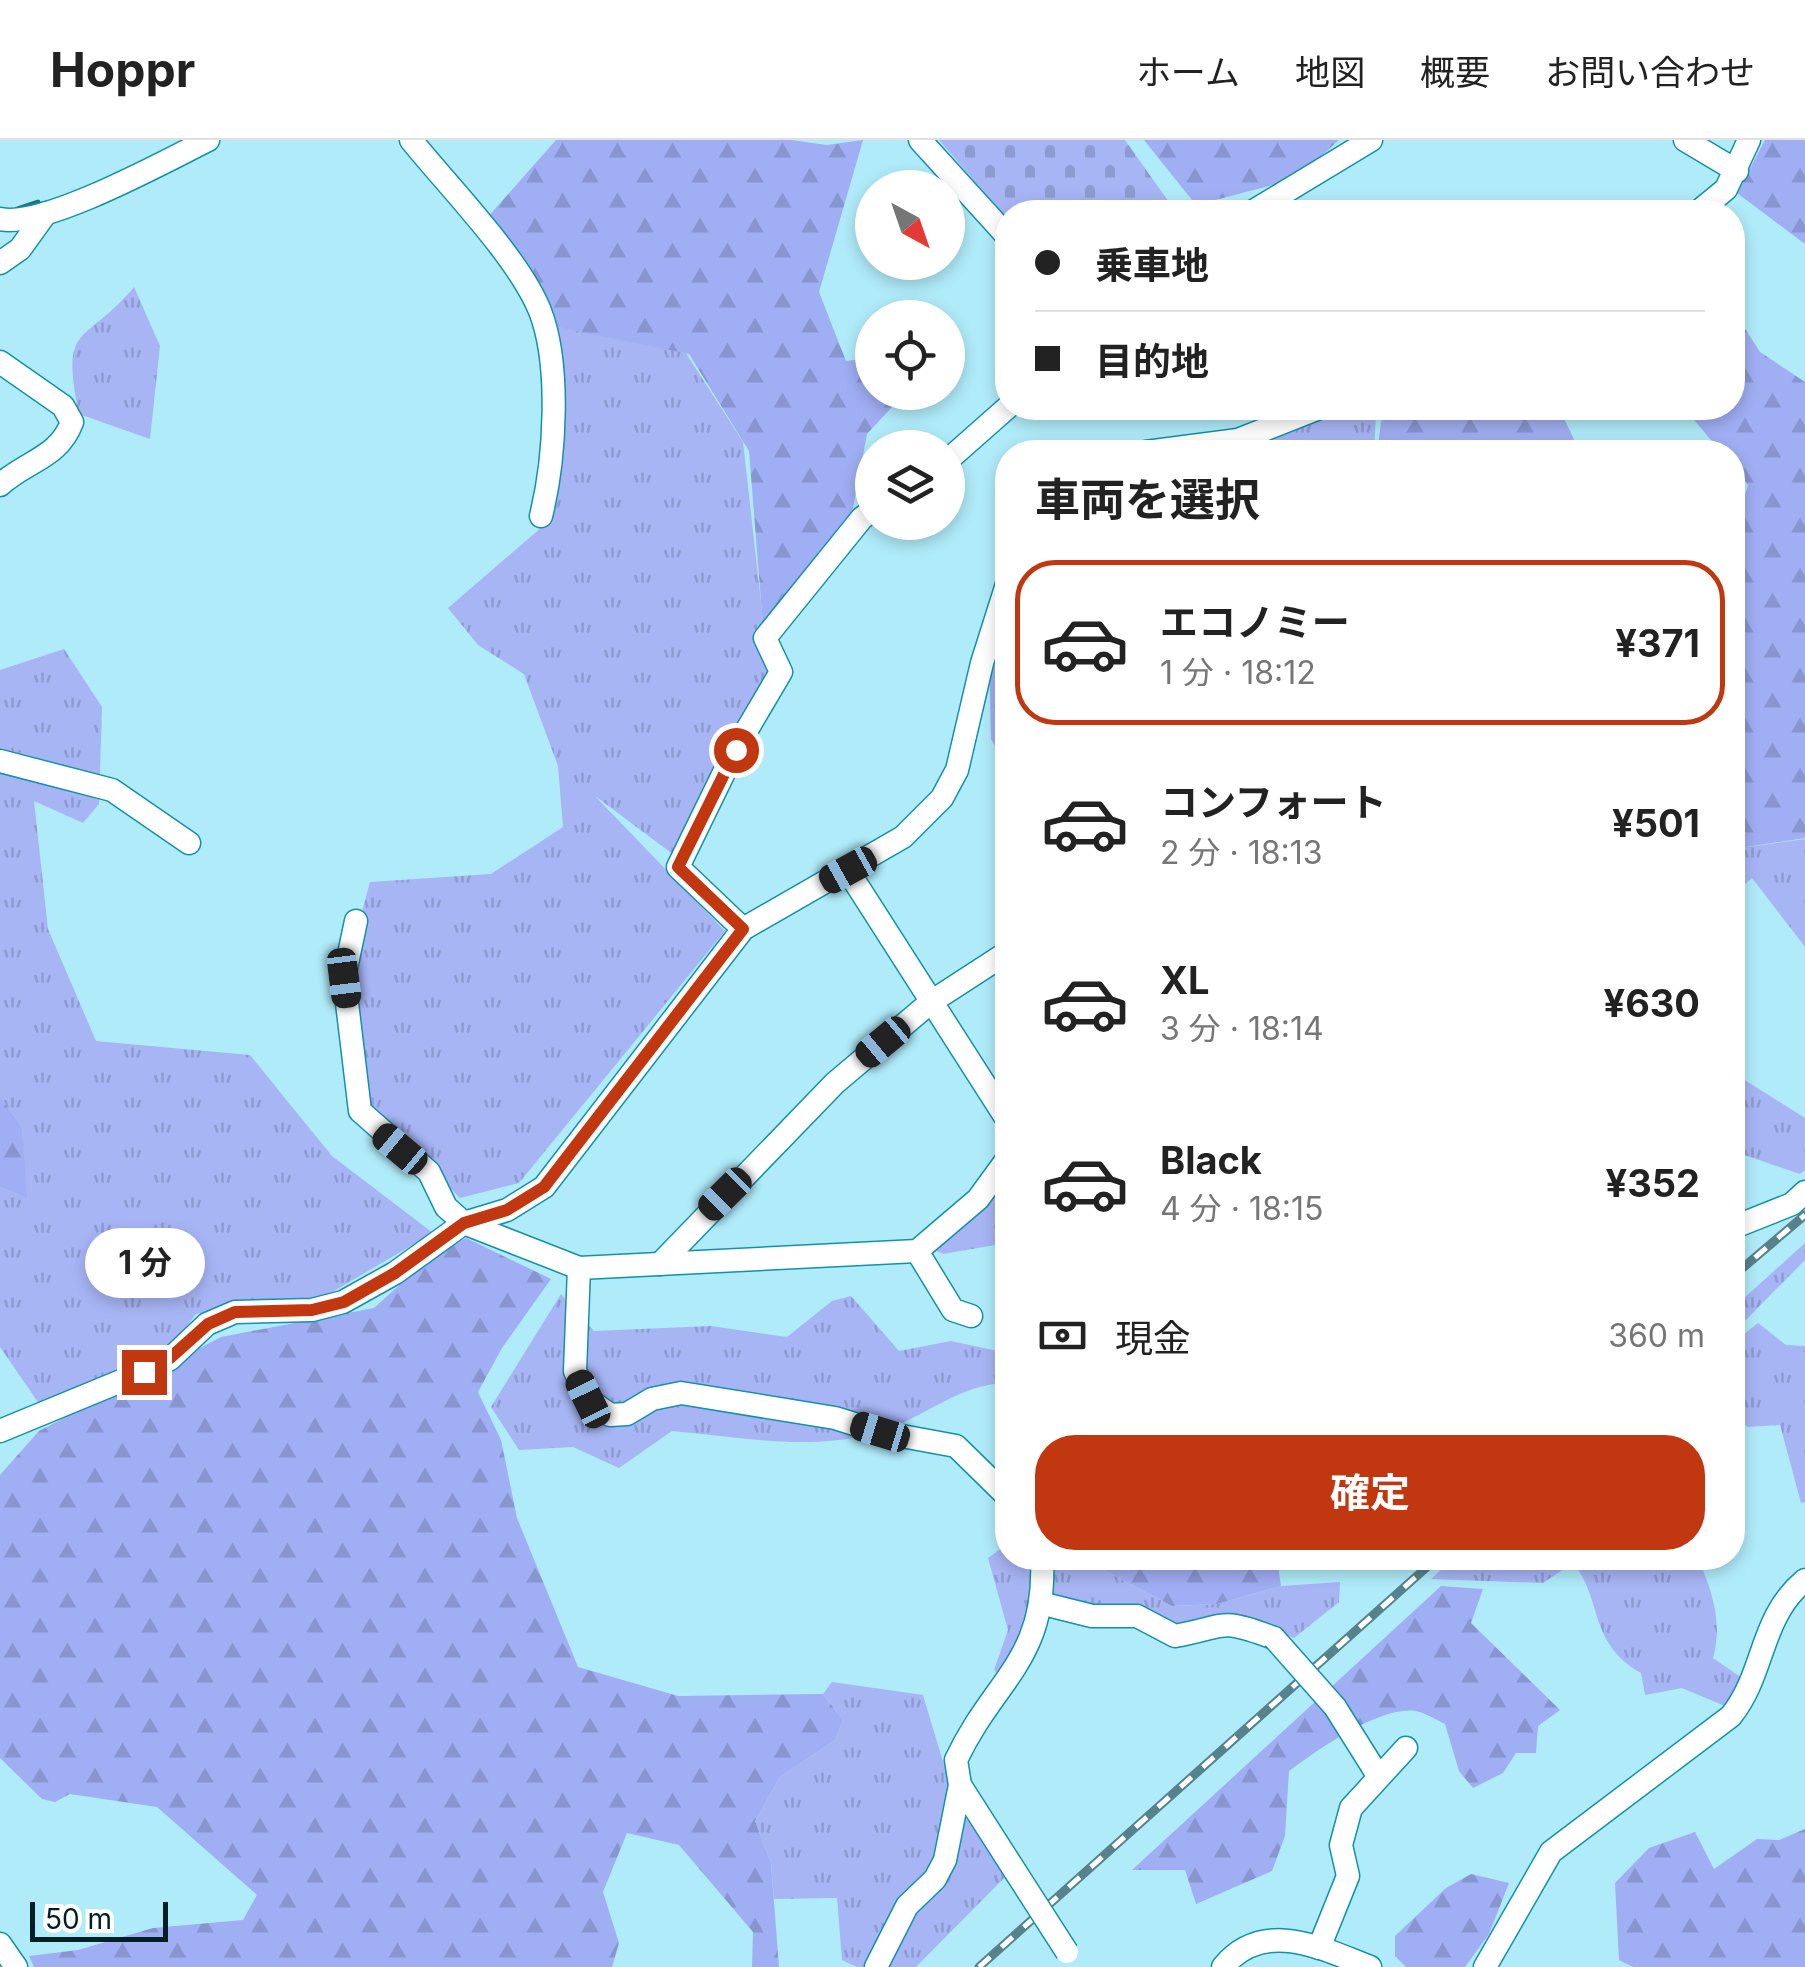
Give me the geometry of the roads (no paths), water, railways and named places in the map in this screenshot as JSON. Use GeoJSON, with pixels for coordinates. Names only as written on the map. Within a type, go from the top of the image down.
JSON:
{"type":"FeatureCollection","features":[{"type":"Feature","properties":{"kind":"street"},"geometry":{"type":"LineString","coordinates":[[0,219],[14,222],[116,186],[208,140]]}},
{"type":"Feature","properties":{"kind":"street"},"geometry":{"type":"LineString","coordinates":[[411,140],[524,281],[540,312],[554,426],[541,516]]}},
{"type":"Feature","properties":{"kind":"street"},"geometry":{"type":"LineString","coordinates":[[920,140],[995,223]]}},
{"type":"Feature","properties":{"kind":"street"},"geometry":{"type":"LineString","coordinates":[[1272,200],[1371,140]]}},
{"type":"Feature","properties":{"kind":"street"},"geometry":{"type":"LineString","coordinates":[[1686,140],[1737,171]]}},
{"type":"Feature","properties":{"kind":"street"},"geometry":{"type":"LineString","coordinates":[[1713,200],[1726,189],[1737,171],[1749,140]]}},
{"type":"Feature","properties":{"kind":"street"},"geometry":{"type":"LineString","coordinates":[[0,263],[20,249],[46,212]]}},
{"type":"Feature","properties":{"kind":"street"},"geometry":{"type":"LineString","coordinates":[[0,362],[64,406],[72,422],[65,440],[52,454],[15,471],[0,485]]}},
{"type":"Feature","properties":{"kind":"street"},"geometry":{"type":"LineString","coordinates":[[965,445],[995,418]]}},
{"type":"Feature","properties":{"kind":"street"},"geometry":{"type":"LineString","coordinates":[[1238,440],[1289,420]]}},
{"type":"Feature","properties":{"kind":"street"},"geometry":{"type":"LineString","coordinates":[[743,929],[678,867],[736,750],[781,672],[765,638],[855,527]]}},
{"type":"Feature","properties":{"kind":"street"},"geometry":{"type":"LineString","coordinates":[[0,1431],[144,1372],[170,1358],[208,1324],[235,1312],[312,1310],[344,1302],[395,1273],[464,1223],[507,1210],[544,1187],[743,929],[903,837],[942,798],[958,770],[995,622]]}},
{"type":"Feature","properties":{"kind":"street"},"geometry":{"type":"LineString","coordinates":[[0,761],[112,790],[189,843]]}},
{"type":"Feature","properties":{"kind":"street"},"geometry":{"type":"LineString","coordinates":[[848,870],[995,1101]]}},
{"type":"Feature","properties":{"kind":"street"},"geometry":{"type":"LineString","coordinates":[[356,920],[344,978],[360,1111],[428,1172],[446,1207],[464,1223],[579,1268],[918,1251],[978,1200],[995,1176]]}},
{"type":"Feature","properties":{"kind":"street"},"geometry":{"type":"LineString","coordinates":[[660,1264],[835,1082],[932,1002],[995,961]]}},
{"type":"Feature","properties":{"kind":"street"},"geometry":{"type":"LineString","coordinates":[[1745,1223],[1792,1204],[1805,1192]]}},
{"type":"Feature","properties":{"kind":"street"},"geometry":{"type":"LineString","coordinates":[[918,1251],[953,1310],[970,1316]]}},
{"type":"Feature","properties":{"kind":"street"},"geometry":{"type":"LineString","coordinates":[[579,1268],[574,1371],[588,1399],[610,1415],[628,1414],[652,1399],[682,1394],[835,1418],[880,1432],[956,1446],[995,1485]]}},
{"type":"Feature","properties":{"kind":"street"},"geometry":{"type":"LineString","coordinates":[[878,1967],[886,1942],[907,1906],[934,1879],[944,1860],[960,1784],[956,1760],[1024,1659],[1037,1626],[1041,1570]]}},
{"type":"Feature","properties":{"kind":"street"},"geometry":{"type":"LineString","coordinates":[[1485,1967],[1551,1852],[1731,1716],[1747,1696],[1775,1612],[1805,1580]]}},
{"type":"Feature","properties":{"kind":"street"},"geometry":{"type":"LineString","coordinates":[[1040,1603],[1092,1616],[1137,1616],[1175,1636],[1218,1622],[1274,1638],[1334,1707],[1377,1774]]}},
{"type":"Feature","properties":{"kind":"street"},"geometry":{"type":"LineString","coordinates":[[1319,1948],[1348,1876],[1340,1845],[1350,1808],[1377,1774],[1406,1748]]}},
{"type":"Feature","properties":{"kind":"street"},"geometry":{"type":"LineString","coordinates":[[960,1784],[1071,1959]]}},
{"type":"Feature","properties":{"kind":"street"},"geometry":{"type":"LineString","coordinates":[[1223,1967],[1235,1952],[1258,1941],[1277,1938],[1370,1967]]}},
{"type":"Feature","properties":{"kind":"street"},"geometry":{"type":"LineString","coordinates":[[0,1944],[16,1967]]}},
{"type":"Feature","properties":{"kind":"waterway"},"geometry":{"type":"LineString","coordinates":[[17,209],[38,202]]}},
{"type":"Feature","properties":{"kind":"railway"},"geometry":{"type":"LineString","coordinates":[[1745,1266],[1805,1215]]}},
{"type":"Feature","properties":{"kind":"railway"},"geometry":{"type":"LineString","coordinates":[[979,1967],[1424,1570]]}}]}
